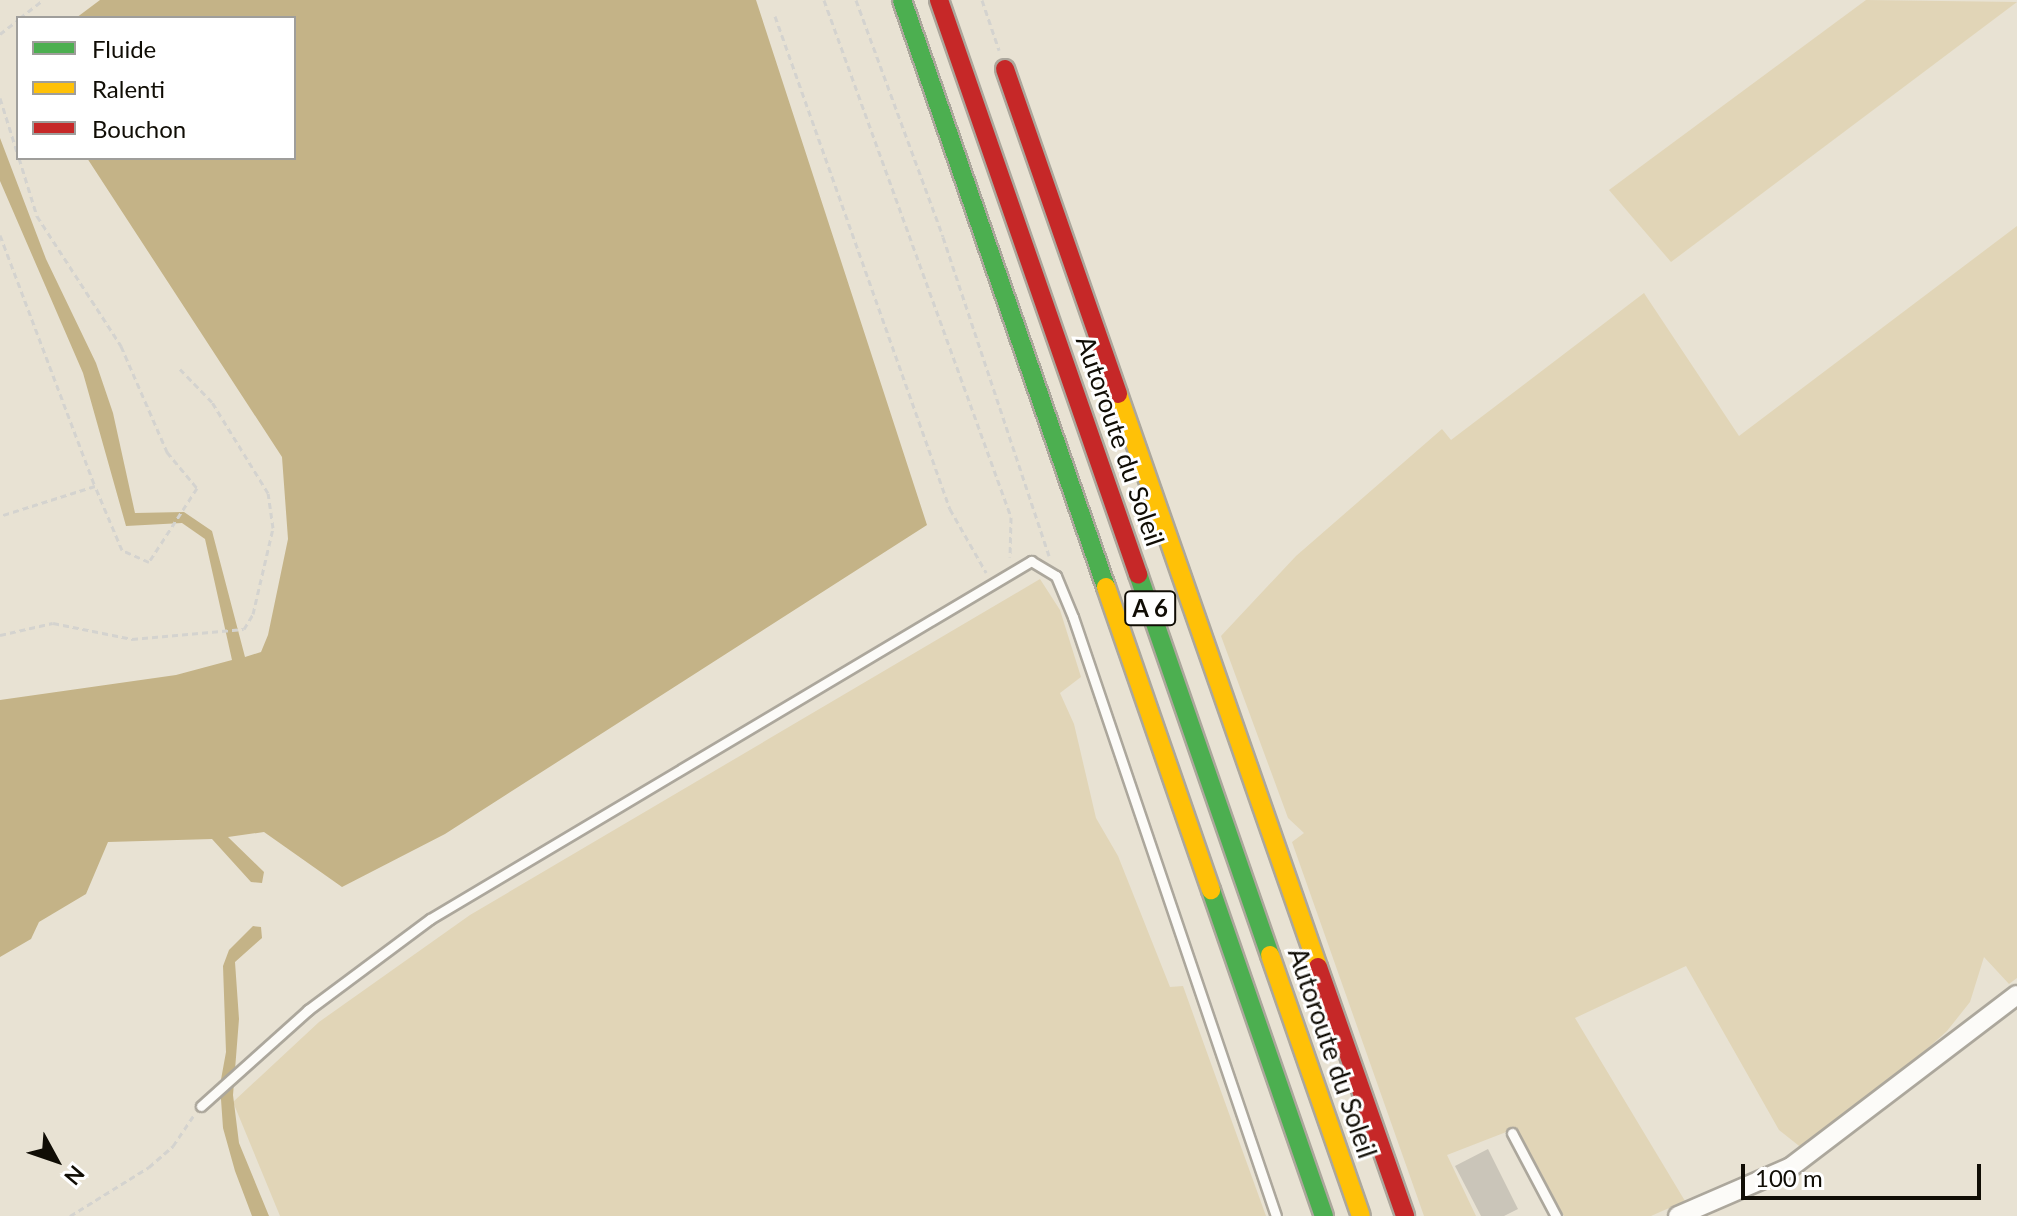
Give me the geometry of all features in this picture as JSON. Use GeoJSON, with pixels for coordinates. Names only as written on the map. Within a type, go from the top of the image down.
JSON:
{"type":"FeatureCollection","features":[{"type":"Feature","properties":{"kind":"main road","name":"A 6"},"geometry":{"type":"LineString","coordinates":[[902,0],[1324,1216]]}},
{"type":"Feature","properties":{"kind":"main road","name":"Autoroute du Soleil"},"geometry":{"type":"LineString","coordinates":[[939,0],[1361,1216]]}},
{"type":"Feature","properties":{"kind":"main road"},"geometry":{"type":"LineString","coordinates":[[1005,69],[1405,1216]]}},
{"type":"Feature","properties":{"kind":"street"},"geometry":{"type":"LineString","coordinates":[[1678,1216],[1791,1167],[2017,995]]}},
{"type":"Feature","properties":{"kind":"lane"},"geometry":{"type":"LineString","coordinates":[[201,1106],[366,963],[430,919],[1031,561],[1056,576],[1276,1216]]}},
{"type":"Feature","properties":{"kind":"lane"},"geometry":{"type":"LineString","coordinates":[[1512,1133],[1556,1216]]}},
{"type":"Feature","properties":{"kind":"path"},"geometry":{"type":"LineString","coordinates":[[23,16],[43,0]]}},
{"type":"Feature","properties":{"kind":"path"},"geometry":{"type":"LineString","coordinates":[[824,0],[1011,517],[1008,573]]}},
{"type":"Feature","properties":{"kind":"path"},"geometry":{"type":"LineString","coordinates":[[856,0],[943,237],[1056,576]]}},
{"type":"Feature","properties":{"kind":"path"},"geometry":{"type":"LineString","coordinates":[[982,0],[1005,69]]}},
{"type":"Feature","properties":{"kind":"path"},"geometry":{"type":"LineString","coordinates":[[775,16],[950,509],[992,582]]}},
{"type":"Feature","properties":{"kind":"path"},"geometry":{"type":"LineString","coordinates":[[0,34],[16,21]]}},
{"type":"Feature","properties":{"kind":"path"},"geometry":{"type":"LineString","coordinates":[[0,98],[16,150]]}},
{"type":"Feature","properties":{"kind":"path"},"geometry":{"type":"LineString","coordinates":[[0,235],[122,550],[149,562],[197,488],[167,452],[121,346],[37,216],[19,160]]}},
{"type":"Feature","properties":{"kind":"path"},"geometry":{"type":"LineString","coordinates":[[0,635],[53,623],[132,639],[244,629],[253,614],[273,528],[268,493],[212,402],[180,369]]}},
{"type":"Feature","properties":{"kind":"path"},"geometry":{"type":"LineString","coordinates":[[0,516],[95,486]]}},
{"type":"Feature","properties":{"kind":"path"},"geometry":{"type":"LineString","coordinates":[[70,1216],[149,1167],[173,1146],[201,1106]]}},
{"type":"Feature","properties":{"kind":"shaded area"},"geometry":{"type":"Polygon","coordinates":[[[100,0],[756,0],[927,525],[445,834],[342,887],[264,832],[228,837],[264,872],[262,883],[251,882],[212,839],[108,842],[86,894],[39,922],[31,939],[0,957],[0,700],[176,675],[232,660],[205,539],[182,523],[126,526],[83,373],[0,181],[0,138],[46,259],[96,363],[113,413],[135,513],[184,512],[212,531],[245,657],[261,652],[268,635],[288,539],[282,457],[88,160],[296,160],[296,16],[79,16],[100,0]]]}},
{"type":"Feature","properties":{"kind":"shaded area"},"geometry":{"type":"Polygon","coordinates":[[[1866,0],[2017,2],[1671,262],[1609,190],[1866,0]]]}},
{"type":"Feature","properties":{"kind":"shaded area"},"geometry":{"type":"Polygon","coordinates":[[[2017,226],[2017,978],[2009,984],[1984,957],[1970,1002],[1947,1031],[1860,1109],[1803,1149],[1779,1130],[1686,966],[1575,1018],[1685,1201],[1651,1216],[1564,1216],[1514,1129],[1447,1155],[1476,1216],[1424,1216],[1292,842],[1304,833],[1288,818],[1221,636],[1296,556],[1442,429],[1451,440],[1644,293],[1739,436],[2017,226]]]}},
{"type":"Feature","properties":{"kind":"shaded area"},"geometry":{"type":"Polygon","coordinates":[[[1040,579],[1060,610],[1081,677],[1060,693],[1074,724],[1096,818],[1118,856],[1170,987],[1183,986],[1266,1216],[280,1216],[233,1102],[319,1022],[470,915],[1040,579]]]}},
{"type":"Feature","properties":{"kind":"shaded area"},"geometry":{"type":"Polygon","coordinates":[[[253,926],[261,927],[262,938],[235,962],[239,1019],[233,1095],[239,1143],[269,1216],[252,1216],[235,1171],[223,1128],[220,1085],[226,1052],[223,966],[229,950],[253,926]]]}},
{"type":"Feature","properties":{"kind":"building"},"geometry":{"type":"Polygon","coordinates":[[[1488,1149],[1518,1209],[1504,1216],[1481,1216],[1455,1166],[1488,1149]]]}},
{"type":"Feature","properties":{"kind":"traffic: fast"},"geometry":{"type":"LineString","coordinates":[[902,0],[1106,587]]}},
{"type":"Feature","properties":{"kind":"traffic: fast"},"geometry":{"type":"LineString","coordinates":[[1138,574],[1270,955]]}},
{"type":"Feature","properties":{"kind":"traffic: fast"},"geometry":{"type":"LineString","coordinates":[[1211,890],[1324,1216]]}},
{"type":"Feature","properties":{"kind":"traffic: slow"},"geometry":{"type":"LineString","coordinates":[[1118,394],[1318,967]]}},
{"type":"Feature","properties":{"kind":"traffic: slow"},"geometry":{"type":"LineString","coordinates":[[1106,587],[1211,890]]}},
{"type":"Feature","properties":{"kind":"traffic: slow"},"geometry":{"type":"LineString","coordinates":[[1270,955],[1361,1216]]}},
{"type":"Feature","properties":{"kind":"traffic: jam"},"geometry":{"type":"LineString","coordinates":[[939,0],[1138,574]]}},
{"type":"Feature","properties":{"kind":"traffic: jam"},"geometry":{"type":"LineString","coordinates":[[1005,69],[1118,394]]}},
{"type":"Feature","properties":{"kind":"traffic: jam"},"geometry":{"type":"LineString","coordinates":[[1318,967],[1405,1216]]}}]}
